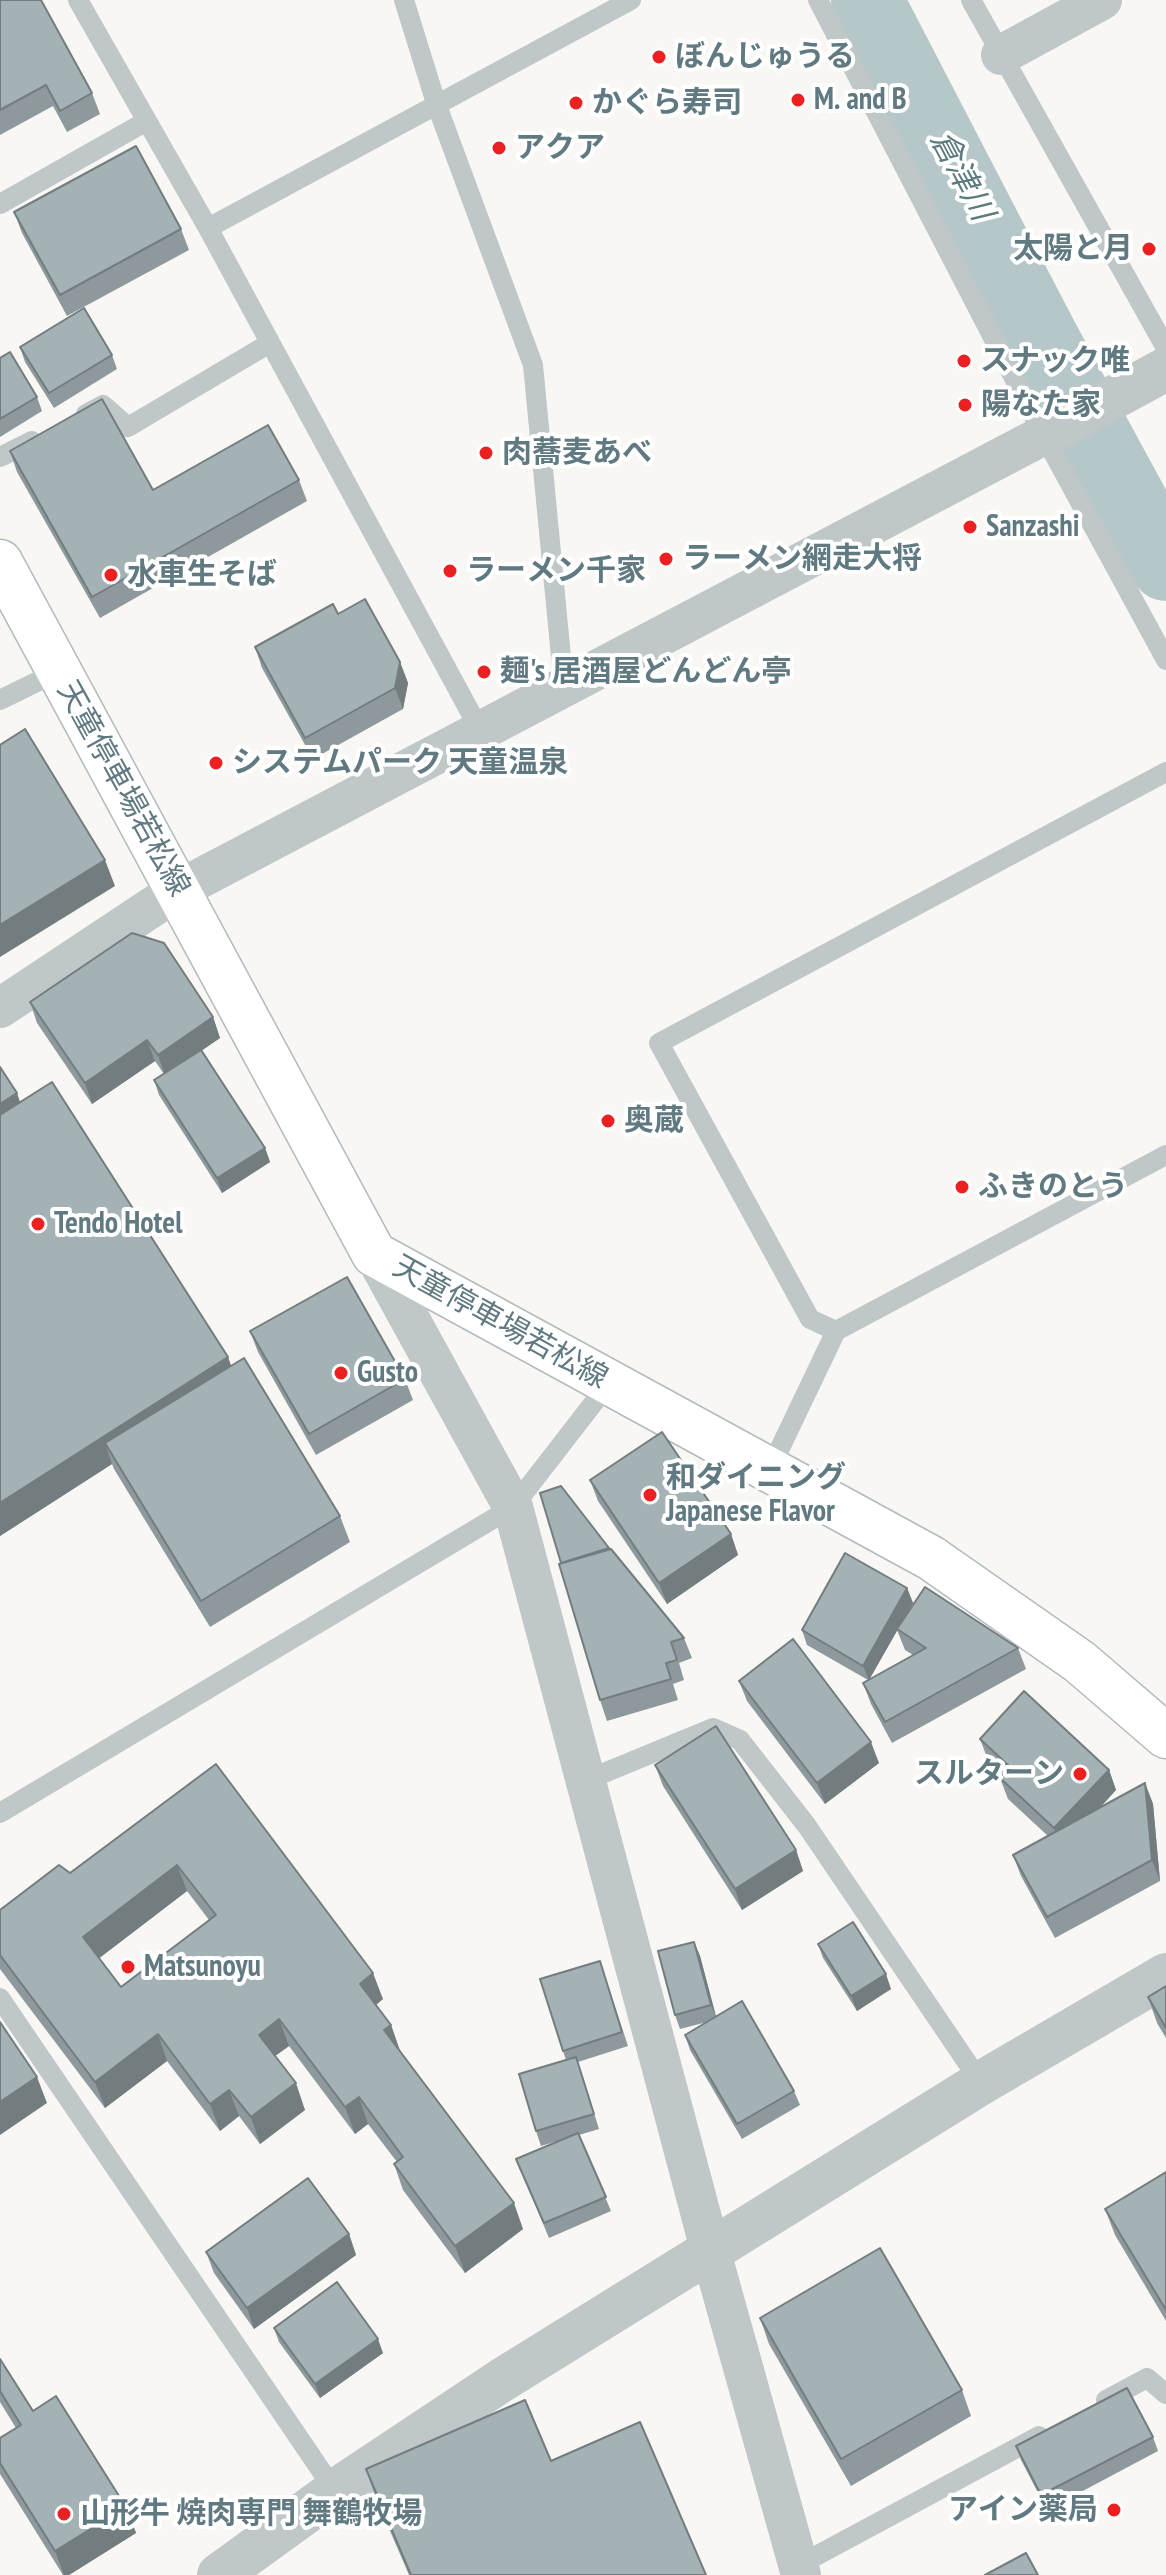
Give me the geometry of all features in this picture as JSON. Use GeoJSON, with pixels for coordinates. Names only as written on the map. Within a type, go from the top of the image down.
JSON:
{"type":"FeatureCollection","features":[{"type":"Feature","properties":{"kind":"main road","name":"天童停車場若松線"},"geometry":{"type":"LineString","coordinates":[[0,562],[374,1254],[931,1558],[1080,1662],[1166,1736]]}},
{"type":"Feature","properties":{"kind":"street"},"geometry":{"type":"LineString","coordinates":[[1001,55],[1102,0]]}},
{"type":"Feature","properties":{"kind":"street"},"geometry":{"type":"LineString","coordinates":[[0,1008],[178,890],[1051,430],[1162,364]]}},
{"type":"Feature","properties":{"kind":"street"},"geometry":{"type":"LineString","coordinates":[[374,1254],[513,1507],[710,2249],[801,2570]]}},
{"type":"Feature","properties":{"kind":"street"},"geometry":{"type":"LineString","coordinates":[[219,2575],[335,2491],[502,2380],[981,2083],[1166,1975]]}},
{"type":"Feature","properties":{"kind":"lane"},"geometry":{"type":"LineString","coordinates":[[78,0],[208,228],[481,732]]}},
{"type":"Feature","properties":{"kind":"lane"},"geometry":{"type":"LineString","coordinates":[[404,0],[436,103],[533,365],[564,688]]}},
{"type":"Feature","properties":{"kind":"lane"},"geometry":{"type":"LineString","coordinates":[[208,228],[631,0]]}},
{"type":"Feature","properties":{"kind":"lane"},"geometry":{"type":"LineString","coordinates":[[818,0],[1051,430],[1166,660]]}},
{"type":"Feature","properties":{"kind":"lane"},"geometry":{"type":"LineString","coordinates":[[971,0],[1162,364]]}},
{"type":"Feature","properties":{"kind":"lane"},"geometry":{"type":"LineString","coordinates":[[0,204],[145,122]]}},
{"type":"Feature","properties":{"kind":"lane"},"geometry":{"type":"LineString","coordinates":[[0,457],[103,405],[128,427],[270,343]]}},
{"type":"Feature","properties":{"kind":"lane"},"geometry":{"type":"LineString","coordinates":[[0,700],[59,671]]}},
{"type":"Feature","properties":{"kind":"lane"},"geometry":{"type":"LineString","coordinates":[[836,1331],[810,1319],[659,1043],[1166,772]]}},
{"type":"Feature","properties":{"kind":"lane"},"geometry":{"type":"LineString","coordinates":[[769,1471],[836,1331],[1166,1155]]}},
{"type":"Feature","properties":{"kind":"lane"},"geometry":{"type":"LineString","coordinates":[[0,1813],[513,1507],[609,1383]]}},
{"type":"Feature","properties":{"kind":"lane"},"geometry":{"type":"LineString","coordinates":[[587,1780],[713,1728],[740,1740],[807,1826],[981,2083]]}},
{"type":"Feature","properties":{"kind":"lane"},"geometry":{"type":"LineString","coordinates":[[0,1998],[335,2491]]}},
{"type":"Feature","properties":{"kind":"lane"},"geometry":{"type":"LineString","coordinates":[[1092,2408],[1147,2378],[1166,2394]]}},
{"type":"Feature","properties":{"kind":"lane"},"geometry":{"type":"LineString","coordinates":[[801,2570],[1064,2422]]}},
{"type":"Feature","properties":{"kind":"building"},"geometry":{"type":"Polygon","coordinates":[[[0,0],[41,0],[92,93],[60,111],[46,85],[0,110],[0,0]]]}},
{"type":"Feature","properties":{"kind":"building"},"geometry":{"type":"Polygon","coordinates":[[[136,146],[181,229],[60,295],[14,212],[136,146]]]}},
{"type":"Feature","properties":{"kind":"building"},"geometry":{"type":"Polygon","coordinates":[[[84,308],[112,355],[49,393],[20,347],[84,308]]]}},
{"type":"Feature","properties":{"kind":"building"},"geometry":{"type":"Polygon","coordinates":[[[10,352],[37,397],[0,419],[0,358],[10,352]]]}},
{"type":"Feature","properties":{"kind":"building"},"geometry":{"type":"Polygon","coordinates":[[[102,399],[153,490],[268,425],[299,480],[92,597],[10,451],[102,399]]]}},
{"type":"Feature","properties":{"kind":"building"},"geometry":{"type":"Polygon","coordinates":[[[365,599],[400,662],[395,688],[305,738],[255,647],[333,604],[338,614],[365,599]]]}},
{"type":"Feature","properties":{"kind":"building"},"geometry":{"type":"Polygon","coordinates":[[[25,729],[105,860],[0,925],[0,745],[25,729]]]}},
{"type":"Feature","properties":{"kind":"building"},"geometry":{"type":"Polygon","coordinates":[[[132,933],[164,943],[213,1017],[158,1055],[147,1040],[85,1083],[30,1002],[132,933]]]}},
{"type":"Feature","properties":{"kind":"building"},"geometry":{"type":"Polygon","coordinates":[[[201,1050],[265,1148],[217,1178],[154,1080],[201,1050]]]}},
{"type":"Feature","properties":{"kind":"building"},"geometry":{"type":"Polygon","coordinates":[[[0,1067],[17,1093],[0,1104],[0,1067]]]}},
{"type":"Feature","properties":{"kind":"building"},"geometry":{"type":"Polygon","coordinates":[[[52,1082],[228,1357],[0,1503],[0,1115],[52,1082]]]}},
{"type":"Feature","properties":{"kind":"building"},"geometry":{"type":"Polygon","coordinates":[[[347,1277],[405,1379],[309,1434],[250,1331],[347,1277]]]}},
{"type":"Feature","properties":{"kind":"building"},"geometry":{"type":"Polygon","coordinates":[[[244,1358],[340,1516],[201,1601],[105,1443],[244,1358]]]}},
{"type":"Feature","properties":{"kind":"building"},"geometry":{"type":"Polygon","coordinates":[[[662,1432],[731,1534],[659,1583],[590,1480],[662,1432]]]}},
{"type":"Feature","properties":{"kind":"building"},"geometry":{"type":"Polygon","coordinates":[[[561,1486],[609,1548],[561,1563],[540,1493],[561,1486]]]}},
{"type":"Feature","properties":{"kind":"building"},"geometry":{"type":"Polygon","coordinates":[[[611,1549],[684,1638],[671,1642],[677,1660],[666,1663],[671,1679],[600,1700],[559,1564],[611,1549]]]}},
{"type":"Feature","properties":{"kind":"building"},"geometry":{"type":"Polygon","coordinates":[[[845,1553],[907,1588],[863,1666],[802,1630],[845,1553]]]}},
{"type":"Feature","properties":{"kind":"building"},"geometry":{"type":"Polygon","coordinates":[[[925,1587],[1018,1648],[885,1722],[863,1683],[926,1648],[897,1629],[925,1587]]]}},
{"type":"Feature","properties":{"kind":"building"},"geometry":{"type":"Polygon","coordinates":[[[793,1639],[871,1742],[817,1783],[739,1681],[793,1639]]]}},
{"type":"Feature","properties":{"kind":"building"},"geometry":{"type":"Polygon","coordinates":[[[1024,1691],[1109,1770],[1054,1828],[1000,1778],[1010,1767],[980,1739],[1024,1691]]]}},
{"type":"Feature","properties":{"kind":"building"},"geometry":{"type":"Polygon","coordinates":[[[716,1726],[796,1850],[735,1889],[655,1765],[716,1726]]]}},
{"type":"Feature","properties":{"kind":"building"},"geometry":{"type":"Polygon","coordinates":[[[216,1764],[373,1973],[360,1984],[391,2025],[384,2030],[514,2203],[455,2246],[394,2164],[403,2157],[359,2097],[345,2107],[279,2019],[259,2035],[296,2083],[251,2117],[229,2090],[210,2104],[158,2034],[95,2082],[0,1955],[0,1910],[59,1865],[70,1873],[216,1764]],[[177,1865],[83,1937],[121,1987],[216,1915],[177,1865]]]}},
{"type":"Feature","properties":{"kind":"building"},"geometry":{"type":"Polygon","coordinates":[[[1145,1783],[1152,1860],[1047,1917],[1013,1855],[1145,1783]]]}},
{"type":"Feature","properties":{"kind":"building"},"geometry":{"type":"Polygon","coordinates":[[[853,1922],[886,1974],[851,1996],[818,1944],[853,1922]]]}},
{"type":"Feature","properties":{"kind":"building"},"geometry":{"type":"Polygon","coordinates":[[[694,1942],[711,2005],[675,2015],[658,1951],[694,1942]]]}},
{"type":"Feature","properties":{"kind":"building"},"geometry":{"type":"Polygon","coordinates":[[[600,1961],[622,2032],[563,2051],[540,1979],[600,1961]]]}},
{"type":"Feature","properties":{"kind":"building"},"geometry":{"type":"Polygon","coordinates":[[[1166,1986],[1166,2028],[1148,1997],[1166,1986]]]}},
{"type":"Feature","properties":{"kind":"building"},"geometry":{"type":"Polygon","coordinates":[[[742,2001],[794,2091],[737,2124],[685,2035],[742,2001]]]}},
{"type":"Feature","properties":{"kind":"building"},"geometry":{"type":"Polygon","coordinates":[[[0,2022],[37,2077],[0,2102],[0,2022]]]}},
{"type":"Feature","properties":{"kind":"building"},"geometry":{"type":"Polygon","coordinates":[[[576,2057],[594,2114],[536,2131],[519,2074],[576,2057]]]}},
{"type":"Feature","properties":{"kind":"building"},"geometry":{"type":"Polygon","coordinates":[[[578,2133],[606,2197],[544,2223],[516,2159],[578,2133]]]}},
{"type":"Feature","properties":{"kind":"building"},"geometry":{"type":"Polygon","coordinates":[[[1166,2172],[1166,2310],[1105,2209],[1166,2172]]]}},
{"type":"Feature","properties":{"kind":"building"},"geometry":{"type":"Polygon","coordinates":[[[308,2178],[349,2234],[247,2308],[206,2252],[308,2178]]]}},
{"type":"Feature","properties":{"kind":"building"},"geometry":{"type":"Polygon","coordinates":[[[880,2248],[962,2390],[841,2459],[760,2318],[880,2248]]]}},
{"type":"Feature","properties":{"kind":"building"},"geometry":{"type":"Polygon","coordinates":[[[337,2282],[378,2339],[315,2384],[274,2328],[337,2282]]]}},
{"type":"Feature","properties":{"kind":"building"},"geometry":{"type":"Polygon","coordinates":[[[0,2359],[33,2411],[56,2396],[126,2507],[55,2551],[0,2463],[0,2438],[21,2425],[0,2391],[0,2359]]]}},
{"type":"Feature","properties":{"kind":"building"},"geometry":{"type":"Polygon","coordinates":[[[1127,2388],[1153,2437],[1041,2495],[1016,2446],[1127,2388]]]}},
{"type":"Feature","properties":{"kind":"building"},"geometry":{"type":"Polygon","coordinates":[[[525,2400],[551,2461],[640,2422],[706,2575],[411,2575],[366,2469],[525,2400]]]}},
{"type":"Feature","properties":{"kind":"building"},"geometry":{"type":"Polygon","coordinates":[[[1026,2553],[1038,2575],[985,2575],[1026,2553]]]}},
{"type":"Feature","properties":{"kind":"waterway","name":"倉津川"},"geometry":{"type":"LineString","coordinates":[[867,0],[1042,337],[1166,565]]}},
{"type":"Feature","properties":{"kind":"place","name":"ぼんじゅうる"},"geometry":{"type":"Point","coordinates":[659,57]}},
{"type":"Feature","properties":{"kind":"place","name":"M. and B"},"geometry":{"type":"Point","coordinates":[798,100]}},
{"type":"Feature","properties":{"kind":"place","name":"かぐら寿司"},"geometry":{"type":"Point","coordinates":[576,103]}},
{"type":"Feature","properties":{"kind":"place","name":"アクア"},"geometry":{"type":"Point","coordinates":[499,148]}},
{"type":"Feature","properties":{"kind":"place","name":"太陽と月"},"geometry":{"type":"Point","coordinates":[1149,249]}},
{"type":"Feature","properties":{"kind":"place","name":"スナック唯"},"geometry":{"type":"Point","coordinates":[964,361]}},
{"type":"Feature","properties":{"kind":"place","name":"陽なた家"},"geometry":{"type":"Point","coordinates":[965,405]}},
{"type":"Feature","properties":{"kind":"place","name":"肉蕎麦あべ"},"geometry":{"type":"Point","coordinates":[486,453]}},
{"type":"Feature","properties":{"kind":"place","name":"Sanzashi"},"geometry":{"type":"Point","coordinates":[970,527]}},
{"type":"Feature","properties":{"kind":"place","name":"ラーメン網走大将"},"geometry":{"type":"Point","coordinates":[666,559]}},
{"type":"Feature","properties":{"kind":"place","name":"ラーメン千家"},"geometry":{"type":"Point","coordinates":[450,571]}},
{"type":"Feature","properties":{"kind":"place","name":"水車生そば"},"geometry":{"type":"Point","coordinates":[111,575]}},
{"type":"Feature","properties":{"kind":"place","name":"麺's 居酒屋どんどん亭"},"geometry":{"type":"Point","coordinates":[484,672]}},
{"type":"Feature","properties":{"kind":"place","name":"システムパーク 天童温泉"},"geometry":{"type":"Point","coordinates":[216,763]}},
{"type":"Feature","properties":{"kind":"place","name":"奥蔵"},"geometry":{"type":"Point","coordinates":[608,1121]}},
{"type":"Feature","properties":{"kind":"place","name":"ふきのとう"},"geometry":{"type":"Point","coordinates":[962,1187]}},
{"type":"Feature","properties":{"kind":"place","name":"Tendo Hotel"},"geometry":{"type":"Point","coordinates":[38,1224]}},
{"type":"Feature","properties":{"kind":"place","name":"Gusto"},"geometry":{"type":"Point","coordinates":[341,1373]}},
{"type":"Feature","properties":{"kind":"place","name":"和ダイニング Japanese Flavor"},"geometry":{"type":"Point","coordinates":[650,1495]}},
{"type":"Feature","properties":{"kind":"place","name":"スルターン"},"geometry":{"type":"Point","coordinates":[1080,1774]}},
{"type":"Feature","properties":{"kind":"place","name":"Matsunoyu"},"geometry":{"type":"Point","coordinates":[128,1967]}},
{"type":"Feature","properties":{"kind":"place","name":"アイン薬局"},"geometry":{"type":"Point","coordinates":[1114,2510]}},
{"type":"Feature","properties":{"kind":"place","name":"山形牛 焼肉専門 舞鶴牧場"},"geometry":{"type":"Point","coordinates":[64,2514]}}]}
